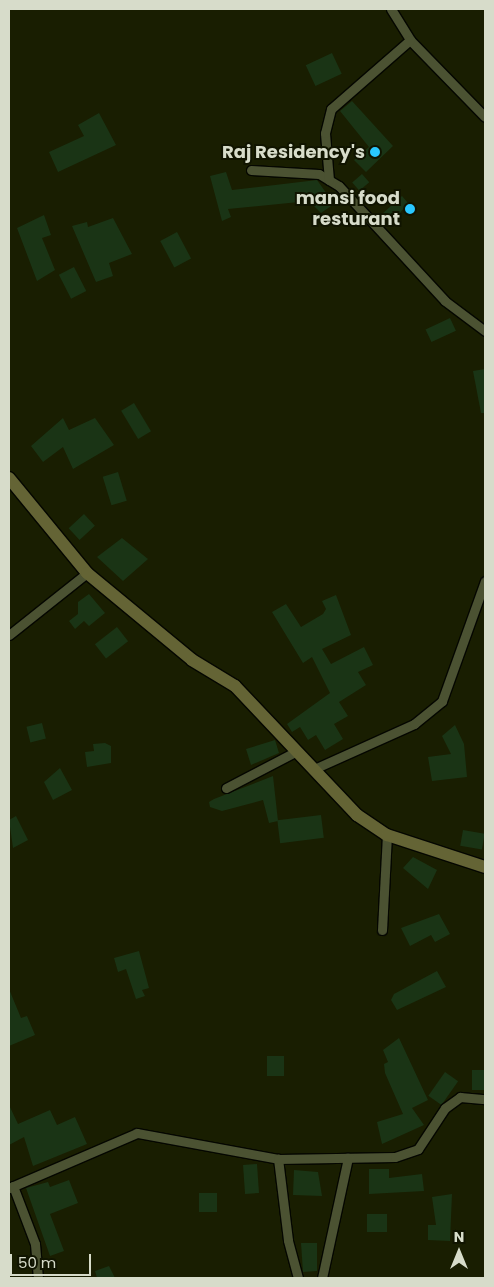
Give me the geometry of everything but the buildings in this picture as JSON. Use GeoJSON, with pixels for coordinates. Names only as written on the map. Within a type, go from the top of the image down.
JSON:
{"type":"FeatureCollection","features":[{"type":"Feature","properties":{"kind":"main road"},"geometry":{"type":"LineString","coordinates":[[9,478],[86,574],[192,660],[235,686],[356,815],[387,835],[485,867]]}},
{"type":"Feature","properties":{"kind":"street"},"geometry":{"type":"LineString","coordinates":[[391,9],[410,40],[485,117]]}},
{"type":"Feature","properties":{"kind":"street"},"geometry":{"type":"LineString","coordinates":[[329,180],[325,133],[331,109],[410,40]]}},
{"type":"Feature","properties":{"kind":"street"},"geometry":{"type":"LineString","coordinates":[[251,170],[319,174],[329,180],[445,301],[485,331]]}},
{"type":"Feature","properties":{"kind":"street"},"geometry":{"type":"LineString","coordinates":[[9,636],[86,574]]}},
{"type":"Feature","properties":{"kind":"street"},"geometry":{"type":"LineString","coordinates":[[314,770],[414,724],[442,701],[485,581]]}},
{"type":"Feature","properties":{"kind":"street"},"geometry":{"type":"LineString","coordinates":[[226,788],[297,751]]}},
{"type":"Feature","properties":{"kind":"street"},"geometry":{"type":"LineString","coordinates":[[382,930],[387,835]]}},
{"type":"Feature","properties":{"kind":"street"},"geometry":{"type":"LineString","coordinates":[[38,1278],[34,1244],[11,1187],[137,1133],[278,1159],[396,1157],[418,1149],[445,1108],[460,1097],[485,1099]]}},
{"type":"Feature","properties":{"kind":"street"},"geometry":{"type":"LineString","coordinates":[[322,1278],[348,1158]]}},
{"type":"Feature","properties":{"kind":"street"},"geometry":{"type":"LineString","coordinates":[[278,1159],[298,1278]]}},
{"type":"Feature","properties":{"kind":"place","name":"Raj Residency's"},"geometry":{"type":"Point","coordinates":[375,152]}},
{"type":"Feature","properties":{"kind":"place","name":"mansi food resturant"},"geometry":{"type":"Point","coordinates":[410,209]}}]}
